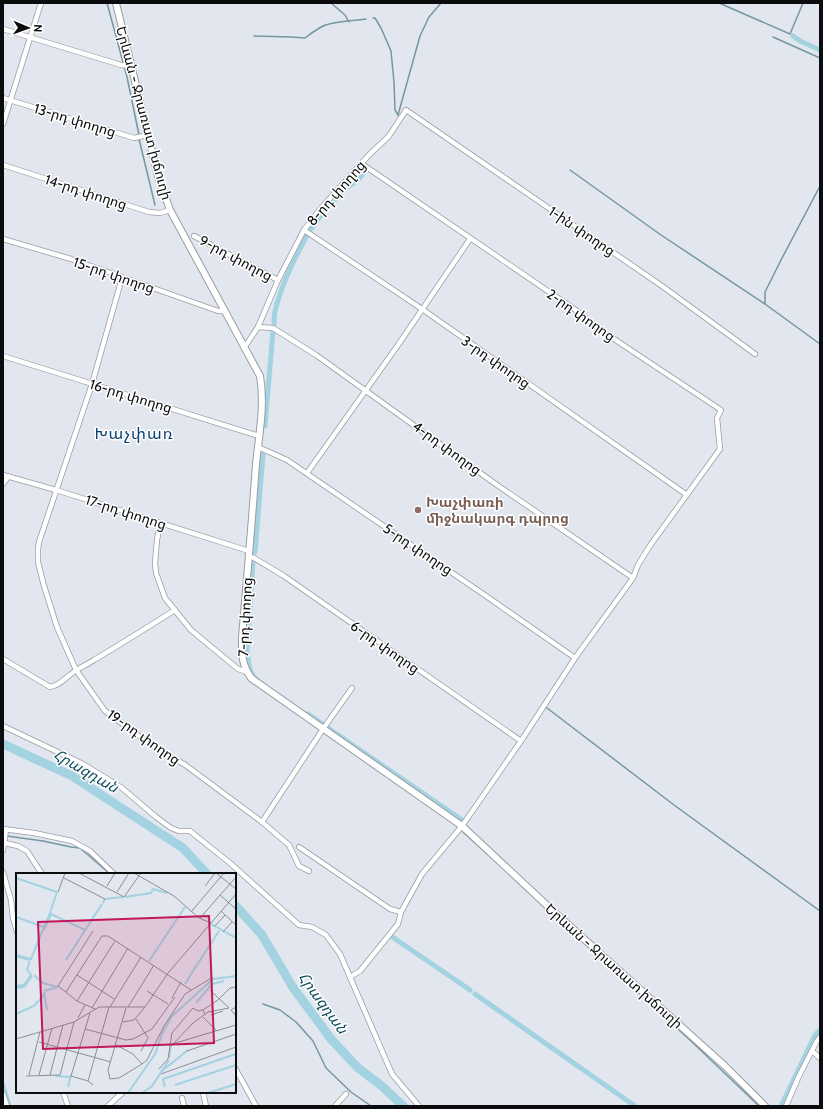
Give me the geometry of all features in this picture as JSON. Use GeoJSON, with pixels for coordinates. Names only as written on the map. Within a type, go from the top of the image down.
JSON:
{"type":"FeatureCollection","features":[{"type":"Feature","properties":{"kind":"main road","name":"Երևան - Ջրառատ խճուղի"},"geometry":{"type":"LineString","coordinates":[[116,3],[130,66],[158,176],[170,210],[244,348]]}},
{"type":"Feature","properties":{"kind":"main road","name":"7-րդ փողոց"},"geometry":{"type":"LineString","coordinates":[[244,348],[260,376],[262,388],[262,408],[242,637],[242,661],[247,672],[251,678],[462,826]]}},
{"type":"Feature","properties":{"kind":"main road","name":"Երևան - Ջրառատ խճուղի"},"geometry":{"type":"LineString","coordinates":[[462,826],[553,911],[726,1066],[765,1106]]}},
{"type":"Feature","properties":{"kind":"street"},"geometry":{"type":"LineString","coordinates":[[3,124],[41,3]]}},
{"type":"Feature","properties":{"kind":"street"},"geometry":{"type":"LineString","coordinates":[[3,28],[121,65],[130,66]]}},
{"type":"Feature","properties":{"kind":"street","name":"13-րդ փողոց"},"geometry":{"type":"LineString","coordinates":[[3,98],[134,138],[148,135]]}},
{"type":"Feature","properties":{"kind":"street","name":"8-րդ փողոց"},"geometry":{"type":"LineString","coordinates":[[244,348],[258,327],[278,280],[304,230],[322,207],[369,155],[390,136],[406,110]]}},
{"type":"Feature","properties":{"kind":"street","name":"1-ին փողոց"},"geometry":{"type":"LineString","coordinates":[[406,110],[662,286],[755,354]]}},
{"type":"Feature","properties":{"kind":"street","name":"2-րդ փողոց"},"geometry":{"type":"LineString","coordinates":[[362,164],[570,307],[599,329],[721,410],[717,418],[720,449],[687,495]]}},
{"type":"Feature","properties":{"kind":"street","name":"14-րդ փողոց"},"geometry":{"type":"LineString","coordinates":[[3,165],[149,212],[160,213],[170,210]]}},
{"type":"Feature","properties":{"kind":"street","name":"3-րդ փողոց"},"geometry":{"type":"LineString","coordinates":[[304,230],[422,309],[687,495]]}},
{"type":"Feature","properties":{"kind":"street","name":"9-րդ փողոց"},"geometry":{"type":"LineString","coordinates":[[194,236],[278,280]]}},
{"type":"Feature","properties":{"kind":"street","name":"15-րդ փողոց"},"geometry":{"type":"LineString","coordinates":[[3,239],[71,260],[218,311],[224,311]]}},
{"type":"Feature","properties":{"kind":"street"},"geometry":{"type":"LineString","coordinates":[[307,474],[398,345],[470,239]]}},
{"type":"Feature","properties":{"kind":"street","name":"19-րդ փողոց"},"geometry":{"type":"LineString","coordinates":[[122,278],[92,384],[39,542],[38,562],[44,586],[57,627],[76,670],[105,711],[162,752],[184,764],[262,822],[289,845],[299,866],[309,871]]}},
{"type":"Feature","properties":{"kind":"street","name":"4-րդ փողոց"},"geometry":{"type":"LineString","coordinates":[[258,327],[273,328],[316,355],[497,485],[633,578]]}},
{"type":"Feature","properties":{"kind":"street","name":"16-րդ փողոց"},"geometry":{"type":"LineString","coordinates":[[3,356],[259,436]]}},
{"type":"Feature","properties":{"kind":"street","name":"5-րդ փողոց"},"geometry":{"type":"LineString","coordinates":[[258,447],[287,460],[477,589],[575,658]]}},
{"type":"Feature","properties":{"kind":"street","name":"17-րդ փողոց"},"geometry":{"type":"LineString","coordinates":[[3,475],[160,523],[249,554]]}},
{"type":"Feature","properties":{"kind":"street"},"geometry":{"type":"LineString","coordinates":[[3,484],[8,477]]}},
{"type":"Feature","properties":{"kind":"street"},"geometry":{"type":"LineString","coordinates":[[350,977],[360,971],[398,924],[401,912],[422,874],[462,826],[521,741],[575,658],[633,578],[638,565],[649,547],[687,495]]}},
{"type":"Feature","properties":{"kind":"street"},"geometry":{"type":"LineString","coordinates":[[160,523],[155,563],[156,573],[165,598],[191,630],[238,669],[247,672]]}},
{"type":"Feature","properties":{"kind":"street","name":"6-րդ փողոց"},"geometry":{"type":"LineString","coordinates":[[249,554],[284,576],[521,741]]}},
{"type":"Feature","properties":{"kind":"street"},"geometry":{"type":"LineString","coordinates":[[3,659],[50,687],[55,686],[76,670],[175,610]]}},
{"type":"Feature","properties":{"kind":"street"},"geometry":{"type":"LineString","coordinates":[[262,822],[323,729],[352,688]]}},
{"type":"Feature","properties":{"kind":"street"},"geometry":{"type":"LineString","coordinates":[[3,726],[83,764],[122,788],[171,828],[179,831],[190,831],[299,925],[312,927],[326,935],[340,954],[392,1074],[420,1106]]}},
{"type":"Feature","properties":{"kind":"street"},"geometry":{"type":"LineString","coordinates":[[3,850],[5,843],[5,830],[34,833],[72,841],[90,851],[113,873]]}},
{"type":"Feature","properties":{"kind":"street"},"geometry":{"type":"LineString","coordinates":[[5,843],[18,846],[27,851],[41,873]]}},
{"type":"Feature","properties":{"kind":"street"},"geometry":{"type":"LineString","coordinates":[[299,847],[390,909],[401,912]]}},
{"type":"Feature","properties":{"kind":"street"},"geometry":{"type":"LineString","coordinates":[[3,872],[16,928]]}},
{"type":"Feature","properties":{"kind":"street"},"geometry":{"type":"LineString","coordinates":[[786,1106],[799,1076],[820,1037]]}},
{"type":"Feature","properties":{"kind":"street"},"geometry":{"type":"LineString","coordinates":[[812,1051],[820,1058]]}},
{"type":"Feature","properties":{"kind":"street"},"geometry":{"type":"LineString","coordinates":[[236,1070],[256,1106]]}},
{"type":"Feature","properties":{"kind":"street"},"geometry":{"type":"LineString","coordinates":[[63,1093],[68,1106]]}},
{"type":"Feature","properties":{"kind":"street"},"geometry":{"type":"LineString","coordinates":[[108,1106],[122,1093]]}},
{"type":"Feature","properties":{"kind":"street"},"geometry":{"type":"LineString","coordinates":[[203,1093],[206,1106]]}},
{"type":"Feature","properties":{"kind":"street"},"geometry":{"type":"LineString","coordinates":[[3,1094],[7,1106]]}},
{"type":"Feature","properties":{"kind":"street"},"geometry":{"type":"LineString","coordinates":[[335,1106],[346,1094]]}},
{"type":"Feature","properties":{"kind":"street"},"geometry":{"type":"LineString","coordinates":[[182,1098],[184,1106]]}},
{"type":"Feature","properties":{"kind":"waterway"},"geometry":{"type":"LineString","coordinates":[[107,3],[127,77],[139,135]]}},
{"type":"Feature","properties":{"kind":"waterway"},"geometry":{"type":"LineString","coordinates":[[331,3],[345,15],[349,22]]}},
{"type":"Feature","properties":{"kind":"waterway"},"geometry":{"type":"LineString","coordinates":[[398,115],[420,36],[429,17],[441,3]]}},
{"type":"Feature","properties":{"kind":"waterway"},"geometry":{"type":"LineString","coordinates":[[719,3],[790,34],[803,3]]}},
{"type":"Feature","properties":{"kind":"waterway"},"geometry":{"type":"LineString","coordinates":[[373,18],[375,18],[381,28],[391,51],[395,110],[398,115]]}},
{"type":"Feature","properties":{"kind":"waterway"},"geometry":{"type":"LineString","coordinates":[[254,36],[305,38],[325,25],[336,22],[366,19]]}},
{"type":"Feature","properties":{"kind":"waterway"},"geometry":{"type":"LineString","coordinates":[[793,36],[800,41],[820,50]]}},
{"type":"Feature","properties":{"kind":"waterway"},"geometry":{"type":"LineString","coordinates":[[773,37],[820,58]]}},
{"type":"Feature","properties":{"kind":"waterway"},"geometry":{"type":"LineString","coordinates":[[139,139],[155,205]]}},
{"type":"Feature","properties":{"kind":"waterway"},"geometry":{"type":"LineString","coordinates":[[570,170],[661,235],[765,304],[820,344]]}},
{"type":"Feature","properties":{"kind":"waterway"},"geometry":{"type":"LineString","coordinates":[[311,229],[324,211],[345,189],[358,180],[365,171]]}},
{"type":"Feature","properties":{"kind":"waterway"},"geometry":{"type":"LineString","coordinates":[[765,304],[765,292],[820,186]]}},
{"type":"Feature","properties":{"kind":"waterway"},"geometry":{"type":"LineString","coordinates":[[274,325],[275,312],[282,288],[307,235]]}},
{"type":"Feature","properties":{"kind":"waterway"},"geometry":{"type":"LineString","coordinates":[[265,426],[273,331]]}},
{"type":"Feature","properties":{"kind":"waterway"},"geometry":{"type":"LineString","coordinates":[[255,552],[263,455]]}},
{"type":"Feature","properties":{"kind":"waterway"},"geometry":{"type":"LineString","coordinates":[[253,562],[247,651],[250,670],[258,681]]}},
{"type":"Feature","properties":{"kind":"waterway"},"geometry":{"type":"LineString","coordinates":[[547,708],[674,805],[820,911]]}},
{"type":"Feature","properties":{"kind":"waterway"},"geometry":{"type":"LineString","coordinates":[[308,714],[324,725]]}},
{"type":"Feature","properties":{"kind":"waterway"},"geometry":{"type":"LineString","coordinates":[[328,728],[462,820]]}},
{"type":"Feature","properties":{"kind":"waterway","name":"Հրազդան"},"geometry":{"type":"LineString","coordinates":[[3,744],[72,776],[183,848],[206,873]]}},
{"type":"Feature","properties":{"kind":"waterway"},"geometry":{"type":"LineString","coordinates":[[463,832],[495,861]]}},
{"type":"Feature","properties":{"kind":"waterway"},"geometry":{"type":"LineString","coordinates":[[7,836],[80,848],[109,873]]}},
{"type":"Feature","properties":{"kind":"waterway","name":"Հրազդան"},"geometry":{"type":"LineString","coordinates":[[236,906],[262,935],[292,986],[331,1039],[357,1067],[383,1087],[403,1106]]}},
{"type":"Feature","properties":{"kind":"waterway"},"geometry":{"type":"LineString","coordinates":[[391,936],[470,990]]}},
{"type":"Feature","properties":{"kind":"waterway"},"geometry":{"type":"LineString","coordinates":[[579,938],[759,1106]]}},
{"type":"Feature","properties":{"kind":"waterway"},"geometry":{"type":"LineString","coordinates":[[475,994],[635,1106]]}},
{"type":"Feature","properties":{"kind":"waterway"},"geometry":{"type":"LineString","coordinates":[[263,1004],[280,1010],[296,1022],[313,1041],[326,1068],[351,1092],[371,1106]]}},
{"type":"Feature","properties":{"kind":"waterway"},"geometry":{"type":"LineString","coordinates":[[781,1106],[815,1035],[820,1030]]}},
{"type":"Feature","properties":{"kind":"waterway"},"geometry":{"type":"LineString","coordinates":[[3,1086],[9,1106]]}},
{"type":"Feature","properties":{"kind":"place","name":"Խաչփառի միջնակարգ դպրոց"},"geometry":{"type":"Point","coordinates":[418,510]}},
{"type":"Feature","properties":{"kind":"district","name":"Խաչփառ"},"geometry":{"type":"Point","coordinates":[134,433]}}]}
